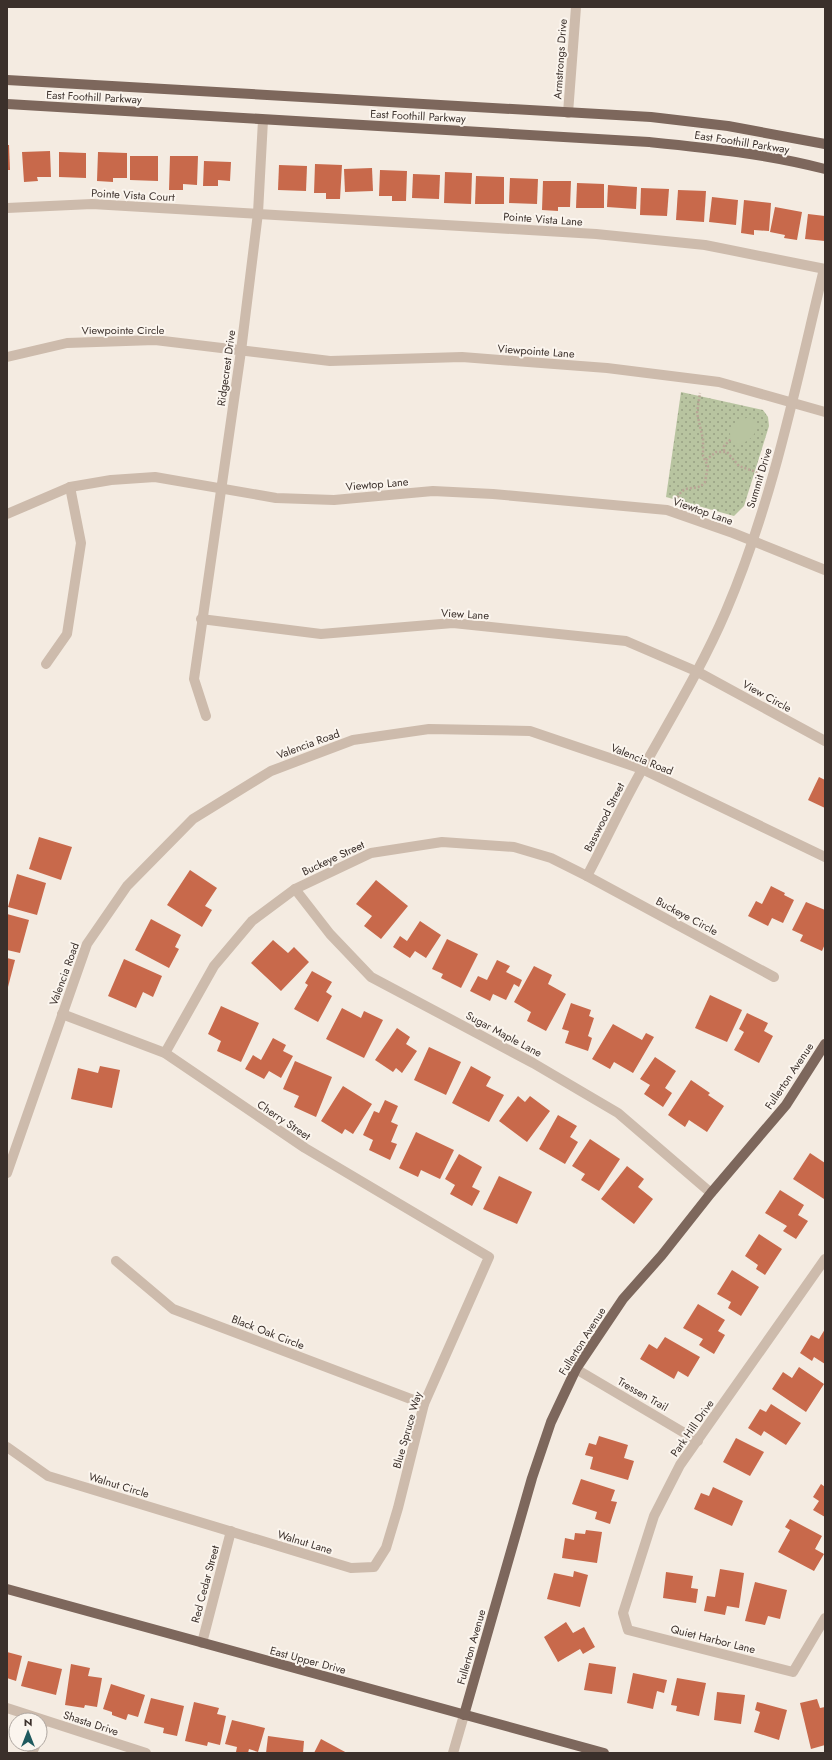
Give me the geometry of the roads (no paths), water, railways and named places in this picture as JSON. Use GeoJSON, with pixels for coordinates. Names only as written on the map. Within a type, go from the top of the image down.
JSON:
{"type":"FeatureCollection","features":[{"type":"Feature","properties":{"kind":"main road","name":"East Foothill Parkway"},"geometry":{"type":"LineString","coordinates":[[7,80],[651,117],[728,126],[825,144]]}},
{"type":"Feature","properties":{"kind":"main road","name":"East Foothill Parkway"},"geometry":{"type":"LineString","coordinates":[[7,104],[650,142],[725,150],[800,163],[825,169]]}},
{"type":"Feature","properties":{"kind":"main road","name":"Fullerton Avenue"},"geometry":{"type":"LineString","coordinates":[[464,1715],[532,1478],[551,1422],[576,1369],[623,1299],[662,1255],[711,1193],[786,1105],[825,1044]]}},
{"type":"Feature","properties":{"kind":"main road","name":"East Upper Drive"},"geometry":{"type":"LineString","coordinates":[[7,1589],[604,1753]]}},
{"type":"Feature","properties":{"kind":"street","name":"Armstrongs Drive"},"geometry":{"type":"LineString","coordinates":[[568,113],[576,7]]}},
{"type":"Feature","properties":{"kind":"street","name":"Ridgecrest Drive"},"geometry":{"type":"LineString","coordinates":[[206,716],[194,679],[201,619],[241,351],[258,213],[264,120]]}},
{"type":"Feature","properties":{"kind":"street","name":"Pointe Vista Court"},"geometry":{"type":"LineString","coordinates":[[7,208],[92,204],[258,213]]}},
{"type":"Feature","properties":{"kind":"street","name":"Pointe Vista Lane"},"geometry":{"type":"LineString","coordinates":[[258,213],[596,234],[705,245],[824,269]]}},
{"type":"Feature","properties":{"kind":"street","name":"Summit Drive"},"geometry":{"type":"LineString","coordinates":[[642,769],[698,672],[727,610],[774,475],[793,403],[824,269]]}},
{"type":"Feature","properties":{"kind":"street","name":"Viewpointe Circle"},"geometry":{"type":"LineString","coordinates":[[7,358],[67,343],[155,340],[241,351]]}},
{"type":"Feature","properties":{"kind":"street","name":"Viewpointe Lane"},"geometry":{"type":"LineString","coordinates":[[241,351],[330,361],[462,357],[607,368],[719,382],[825,412]]}},
{"type":"Feature","properties":{"kind":"street","name":"Viewtop Lane"},"geometry":{"type":"LineString","coordinates":[[7,514],[70,487],[111,480],[155,477],[221,487],[276,498],[334,500],[433,491],[493,494],[659,510],[674,513],[825,570]]}},
{"type":"Feature","properties":{"kind":"street"},"geometry":{"type":"LineString","coordinates":[[46,664],[67,634],[81,543],[70,487]]}},
{"type":"Feature","properties":{"kind":"street","name":"View Lane"},"geometry":{"type":"LineString","coordinates":[[201,619],[321,634],[453,623],[619,640],[626,641],[698,672]]}},
{"type":"Feature","properties":{"kind":"street","name":"View Circle"},"geometry":{"type":"LineString","coordinates":[[698,672],[825,741]]}},
{"type":"Feature","properties":{"kind":"street","name":"Valencia Road"},"geometry":{"type":"LineString","coordinates":[[7,1173],[87,944],[127,886],[193,819],[271,771],[353,740],[429,728],[530,731],[642,769],[825,857]]}},
{"type":"Feature","properties":{"kind":"street","name":"Basswood Street"},"geometry":{"type":"LineString","coordinates":[[587,876],[642,769]]}},
{"type":"Feature","properties":{"kind":"street","name":"Buckeye Street"},"geometry":{"type":"LineString","coordinates":[[165,1053],[214,966],[252,921],[295,889],[371,853],[442,842],[514,846],[551,858],[587,876]]}},
{"type":"Feature","properties":{"kind":"street","name":"Buckeye Circle"},"geometry":{"type":"LineString","coordinates":[[587,876],[774,977]]}},
{"type":"Feature","properties":{"kind":"street","name":"Sugar Maple Lane"},"geometry":{"type":"LineString","coordinates":[[295,889],[330,934],[371,977],[533,1063],[618,1113],[711,1193]]}},
{"type":"Feature","properties":{"kind":"street","name":"Cherry Street"},"geometry":{"type":"LineString","coordinates":[[62,1014],[165,1053],[305,1148],[488,1257]]}},
{"type":"Feature","properties":{"kind":"street","name":"Blue Spruce Way"},"geometry":{"type":"LineString","coordinates":[[374,1566],[386,1548],[398,1508],[424,1404],[488,1257]]}},
{"type":"Feature","properties":{"kind":"street","name":"Park Hill Drive"},"geometry":{"type":"LineString","coordinates":[[628,1630],[623,1613],[654,1516],[680,1465],[825,1259]]}},
{"type":"Feature","properties":{"kind":"street","name":"Black Oak Circle"},"geometry":{"type":"LineString","coordinates":[[116,1261],[173,1309],[424,1404]]}},
{"type":"Feature","properties":{"kind":"street","name":"Tressen Trail"},"geometry":{"type":"LineString","coordinates":[[576,1369],[698,1441]]}},
{"type":"Feature","properties":{"kind":"street","name":"Walnut Circle"},"geometry":{"type":"LineString","coordinates":[[7,1447],[48,1476],[231,1531]]}},
{"type":"Feature","properties":{"kind":"street","name":"Walnut Lane"},"geometry":{"type":"LineString","coordinates":[[231,1531],[351,1568],[374,1566]]}},
{"type":"Feature","properties":{"kind":"street","name":"Red Cedar Street"},"geometry":{"type":"LineString","coordinates":[[202,1643],[231,1531]]}},
{"type":"Feature","properties":{"kind":"street","name":"Quiet Harbor Lane"},"geometry":{"type":"LineString","coordinates":[[628,1630],[793,1672],[825,1618]]}},
{"type":"Feature","properties":{"kind":"street","name":"Shasta Drive"},"geometry":{"type":"LineString","coordinates":[[7,1708],[19,1712]]}},
{"type":"Feature","properties":{"kind":"street","name":"Fullerton Avenue"},"geometry":{"type":"LineString","coordinates":[[453,1753],[464,1715]]}},
{"type":"Feature","properties":{"kind":"street","name":"Shasta Drive"},"geometry":{"type":"LineString","coordinates":[[48,1721],[146,1753]]}}]}
